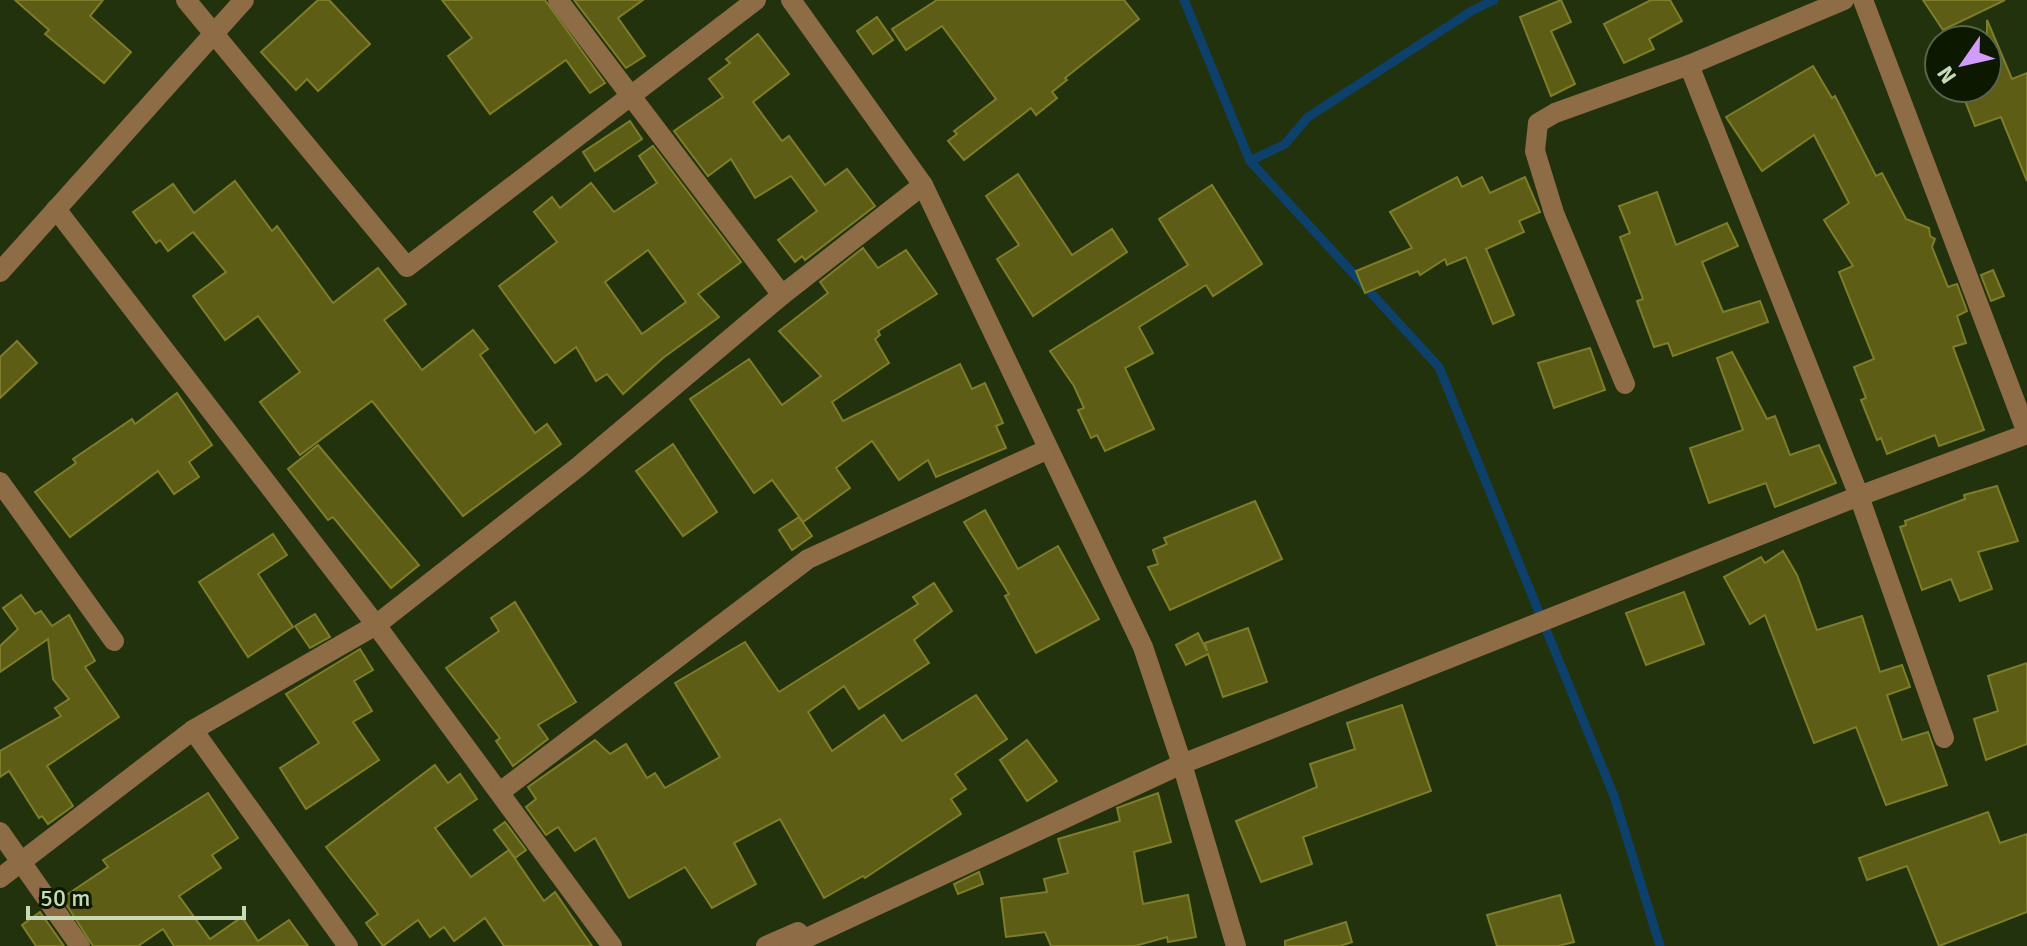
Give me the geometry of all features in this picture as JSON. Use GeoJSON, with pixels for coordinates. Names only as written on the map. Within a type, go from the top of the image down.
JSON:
{"type":"FeatureCollection","features":[{"type":"Feature","properties":{"kind":"street"},"geometry":{"type":"LineString","coordinates":[[186,0],[407,267],[756,0]]}},
{"type":"Feature","properties":{"kind":"street"},"geometry":{"type":"LineString","coordinates":[[0,272],[244,0]]}},
{"type":"Feature","properties":{"kind":"street"},"geometry":{"type":"LineString","coordinates":[[558,0],[782,295]]}},
{"type":"Feature","properties":{"kind":"street"},"geometry":{"type":"LineString","coordinates":[[791,0],[923,185],[1046,450],[1143,647],[1182,764],[1236,946]]}},
{"type":"Feature","properties":{"kind":"street"},"geometry":{"type":"LineString","coordinates":[[1625,384],[1554,213],[1535,151],[1538,123],[1555,113],[1689,65],[1844,0]]}},
{"type":"Feature","properties":{"kind":"street"},"geometry":{"type":"LineString","coordinates":[[766,946],[970,851],[1182,764],[1859,496],[2027,434],[1863,0]]}},
{"type":"Feature","properties":{"kind":"street"},"geometry":{"type":"LineString","coordinates":[[1689,65],[1859,496],[1944,738]]}},
{"type":"Feature","properties":{"kind":"street"},"geometry":{"type":"LineString","coordinates":[[0,878],[193,730],[376,625],[578,467],[782,295],[923,185]]}},
{"type":"Feature","properties":{"kind":"street"},"geometry":{"type":"LineString","coordinates":[[56,209],[376,625],[612,946]]}},
{"type":"Feature","properties":{"kind":"street"},"geometry":{"type":"LineString","coordinates":[[500,792],[808,559],[1046,450]]}},
{"type":"Feature","properties":{"kind":"street"},"geometry":{"type":"LineString","coordinates":[[0,482],[114,641]]}},
{"type":"Feature","properties":{"kind":"street"},"geometry":{"type":"LineString","coordinates":[[193,730],[348,946]]}},
{"type":"Feature","properties":{"kind":"street"},"geometry":{"type":"LineString","coordinates":[[789,946],[1182,764]]}},
{"type":"Feature","properties":{"kind":"street"},"geometry":{"type":"LineString","coordinates":[[0,832],[80,946]]}},
{"type":"Feature","properties":{"kind":"building"},"geometry":{"type":"Polygon","coordinates":[[[15,0],[103,0],[90,16],[131,52],[104,83],[45,34],[49,30],[15,0]]]}},
{"type":"Feature","properties":{"kind":"building"},"geometry":{"type":"Polygon","coordinates":[[[318,0],[329,0],[370,44],[318,91],[307,79],[296,90],[261,52],[318,0]]]}},
{"type":"Feature","properties":{"kind":"building"},"geometry":{"type":"Polygon","coordinates":[[[442,0],[545,0],[605,83],[590,93],[566,60],[490,114],[448,56],[472,38],[442,0]]]}},
{"type":"Feature","properties":{"kind":"building"},"geometry":{"type":"Polygon","coordinates":[[[574,0],[643,0],[618,18],[645,56],[626,68],[574,0]]]}},
{"type":"Feature","properties":{"kind":"building"},"geometry":{"type":"Polygon","coordinates":[[[937,0],[1124,0],[1139,19],[1065,78],[1067,80],[1052,92],[1057,98],[1036,115],[1031,108],[964,160],[948,141],[957,134],[954,131],[996,99],[942,26],[906,50],[892,29],[937,0]]]}},
{"type":"Feature","properties":{"kind":"building"},"geometry":{"type":"Polygon","coordinates":[[[1561,0],[1571,22],[1551,31],[1575,84],[1551,96],[1520,17],[1561,0]]]}},
{"type":"Feature","properties":{"kind":"building"},"geometry":{"type":"Polygon","coordinates":[[[1651,0],[1670,0],[1682,21],[1649,39],[1654,49],[1624,63],[1604,24],[1651,0]]]}},
{"type":"Feature","properties":{"kind":"building"},"geometry":{"type":"Polygon","coordinates":[[[1923,0],[2005,0],[1955,24],[1939,24],[1923,0]]]}},
{"type":"Feature","properties":{"kind":"building"},"geometry":{"type":"Polygon","coordinates":[[[877,17],[893,40],[873,54],[857,31],[877,17]]]}},
{"type":"Feature","properties":{"kind":"building"},"geometry":{"type":"Polygon","coordinates":[[[758,34],[789,74],[753,102],[782,141],[789,136],[825,185],[847,169],[875,206],[805,260],[802,256],[795,262],[778,240],[817,211],[791,176],[755,198],[731,159],[708,176],[674,131],[723,97],[709,79],[730,63],[726,59],[758,34]]]}},
{"type":"Feature","properties":{"kind":"building"},"geometry":{"type":"Polygon","coordinates":[[[2003,58],[2012,79],[2027,73],[2027,181],[2001,117],[1975,126],[1966,104],[2003,104],[2003,58]]]}},
{"type":"Feature","properties":{"kind":"building"},"geometry":{"type":"Polygon","coordinates":[[[1813,66],[1832,98],[1835,96],[1876,176],[1882,173],[1906,219],[1929,228],[1930,236],[1935,239],[1932,247],[1948,287],[1957,284],[1967,311],[1957,316],[1966,343],[1953,347],[1984,430],[1939,446],[1935,435],[1887,454],[1881,438],[1877,440],[1861,400],[1866,398],[1854,367],[1874,359],[1839,272],[1853,266],[1824,220],[1849,203],[1814,135],[1762,171],[1726,117],[1813,66]]]}},
{"type":"Feature","properties":{"kind":"building"},"geometry":{"type":"Polygon","coordinates":[[[630,121],[642,139],[595,171],[583,152],[630,121]]]}},
{"type":"Feature","properties":{"kind":"building"},"geometry":{"type":"Polygon","coordinates":[[[653,146],[741,262],[698,294],[719,317],[663,358],[623,394],[607,374],[596,381],[576,347],[555,363],[499,286],[557,242],[534,212],[552,197],[560,208],[591,183],[614,212],[657,183],[639,156],[653,146]],[[648,250],[605,282],[642,334],[686,302],[648,250]]]}},
{"type":"Feature","properties":{"kind":"building"},"geometry":{"type":"Polygon","coordinates":[[[1018,174],[1072,255],[1112,229],[1127,252],[1033,316],[997,259],[1019,245],[986,196],[1018,174]]]}},
{"type":"Feature","properties":{"kind":"building"},"geometry":{"type":"Polygon","coordinates":[[[1457,177],[1462,187],[1482,177],[1490,193],[1525,177],[1540,212],[1519,221],[1524,232],[1486,249],[1514,315],[1493,324],[1466,257],[1447,265],[1445,259],[1420,275],[1418,271],[1365,293],[1356,271],[1412,248],[1390,212],[1457,177]]]}},
{"type":"Feature","properties":{"kind":"building"},"geometry":{"type":"Polygon","coordinates":[[[235,181],[272,231],[277,226],[333,303],[378,268],[406,304],[384,320],[422,370],[473,330],[488,349],[480,355],[535,433],[547,424],[561,444],[463,516],[372,401],[300,455],[260,402],[300,372],[258,316],[225,340],[193,296],[226,272],[193,232],[168,251],[160,240],[156,243],[133,212],[173,184],[194,213],[235,181]]]}},
{"type":"Feature","properties":{"kind":"building"},"geometry":{"type":"Polygon","coordinates":[[[1212,185],[1262,264],[1213,296],[1206,285],[1139,327],[1153,353],[1125,368],[1154,429],[1105,451],[1097,435],[1091,438],[1078,410],[1084,408],[1074,386],[1050,351],[1188,265],[1159,219],[1212,185]]]}},
{"type":"Feature","properties":{"kind":"building"},"geometry":{"type":"Polygon","coordinates":[[[1657,192],[1676,245],[1727,223],[1738,246],[1702,262],[1723,312],[1760,301],[1768,322],[1673,356],[1668,343],[1654,347],[1637,301],[1643,299],[1620,237],[1630,233],[1619,206],[1657,192]]]}},
{"type":"Feature","properties":{"kind":"building"},"geometry":{"type":"Polygon","coordinates":[[[863,248],[878,268],[906,250],[937,294],[878,331],[880,335],[875,339],[889,363],[832,402],[843,421],[960,364],[972,389],[985,383],[1003,423],[996,426],[1006,448],[936,477],[928,460],[899,480],[872,441],[836,468],[850,488],[803,522],[772,480],[754,493],[690,399],[749,359],[782,405],[821,376],[779,331],[828,293],[820,282],[863,248]]]}},
{"type":"Feature","properties":{"kind":"building"},"geometry":{"type":"Polygon","coordinates":[[[1993,270],[2004,296],[1991,301],[1981,275],[1993,270]]]}},
{"type":"Feature","properties":{"kind":"building"},"geometry":{"type":"Polygon","coordinates":[[[17,341],[37,363],[0,398],[0,357],[17,341]]]}},
{"type":"Feature","properties":{"kind":"building"},"geometry":{"type":"Polygon","coordinates":[[[1590,348],[1605,390],[1554,408],[1538,363],[1590,348]]]}},
{"type":"Feature","properties":{"kind":"building"},"geometry":{"type":"Polygon","coordinates":[[[1732,352],[1767,419],[1775,416],[1790,455],[1819,445],[1836,483],[1775,507],[1766,483],[1709,503],[1690,448],[1743,430],[1717,358],[1732,352]]]}},
{"type":"Feature","properties":{"kind":"building"},"geometry":{"type":"Polygon","coordinates":[[[177,393],[212,445],[189,462],[199,477],[174,494],[158,471],[70,537],[35,492],[76,463],[73,459],[132,419],[135,424],[177,393]]]}},
{"type":"Feature","properties":{"kind":"building"},"geometry":{"type":"Polygon","coordinates":[[[673,444],[717,512],[683,536],[636,471],[673,444]]]}},
{"type":"Feature","properties":{"kind":"building"},"geometry":{"type":"Polygon","coordinates":[[[318,445],[419,565],[391,588],[333,517],[328,520],[288,469],[318,445]]]}},
{"type":"Feature","properties":{"kind":"building"},"geometry":{"type":"Polygon","coordinates":[[[1997,486],[2018,541],[1978,552],[1992,589],[1960,601],[1951,579],[1922,590],[1900,527],[1906,525],[1905,521],[1965,499],[1964,495],[1997,486]]]}},
{"type":"Feature","properties":{"kind":"building"},"geometry":{"type":"Polygon","coordinates":[[[1255,501],[1282,559],[1170,610],[1148,567],[1158,564],[1153,550],[1167,544],[1164,538],[1255,501]]]}},
{"type":"Feature","properties":{"kind":"building"},"geometry":{"type":"Polygon","coordinates":[[[985,510],[1018,569],[1058,546],[1099,619],[1036,653],[1005,596],[1009,594],[964,522],[985,510]]]}},
{"type":"Feature","properties":{"kind":"building"},"geometry":{"type":"Polygon","coordinates":[[[799,517],[812,536],[792,550],[779,530],[799,517]]]}},
{"type":"Feature","properties":{"kind":"building"},"geometry":{"type":"Polygon","coordinates":[[[273,534],[287,555],[258,574],[293,627],[248,657],[199,582],[273,534]]]}},
{"type":"Feature","properties":{"kind":"building"},"geometry":{"type":"Polygon","coordinates":[[[1783,551],[1797,575],[1817,630],[1862,616],[1880,672],[1902,665],[1910,687],[1887,695],[1902,740],[1928,732],[1947,785],[1886,805],[1856,727],[1814,743],[1765,615],[1750,624],[1724,577],[1761,557],[1765,563],[1783,551]]]}},
{"type":"Feature","properties":{"kind":"building"},"geometry":{"type":"Polygon","coordinates":[[[934,583],[952,611],[914,640],[929,663],[859,709],[844,686],[808,712],[832,751],[884,715],[902,741],[976,695],[1007,739],[955,774],[966,789],[951,799],[961,814],[865,878],[863,876],[824,898],[780,819],[734,843],[756,884],[712,908],[685,867],[629,898],[595,838],[575,851],[558,827],[546,835],[526,807],[536,799],[528,787],[595,740],[610,754],[626,744],[647,778],[655,773],[665,788],[720,757],[675,683],[745,642],[779,692],[918,604],[913,597],[934,583]]]}},
{"type":"Feature","properties":{"kind":"building"},"geometry":{"type":"Polygon","coordinates":[[[1684,592],[1704,644],[1646,665],[1626,613],[1684,592]]]}},
{"type":"Feature","properties":{"kind":"building"},"geometry":{"type":"Polygon","coordinates":[[[21,595],[35,614],[41,611],[52,626],[69,615],[95,661],[85,667],[119,717],[47,766],[73,806],[48,824],[42,816],[39,818],[9,771],[0,777],[0,751],[61,716],[55,708],[69,699],[53,679],[48,639],[0,672],[0,646],[18,629],[3,608],[21,595]]]}},
{"type":"Feature","properties":{"kind":"building"},"geometry":{"type":"Polygon","coordinates":[[[515,602],[576,702],[538,725],[548,739],[513,766],[496,741],[500,738],[446,668],[499,631],[491,618],[515,602]]]}},
{"type":"Feature","properties":{"kind":"building"},"geometry":{"type":"Polygon","coordinates":[[[315,614],[330,637],[310,648],[295,626],[315,614]]]}},
{"type":"Feature","properties":{"kind":"building"},"geometry":{"type":"Polygon","coordinates":[[[1248,628],[1267,682],[1223,697],[1208,654],[1186,665],[1176,645],[1198,633],[1207,651],[1205,643],[1248,628]]]}},
{"type":"Feature","properties":{"kind":"building"},"geometry":{"type":"Polygon","coordinates":[[[360,649],[373,670],[354,681],[372,711],[353,722],[379,760],[306,809],[280,768],[319,743],[286,694],[360,649]]]}},
{"type":"Feature","properties":{"kind":"building"},"geometry":{"type":"Polygon","coordinates":[[[2027,663],[2027,744],[1986,760],[1974,719],[1998,711],[1988,676],[2027,663]]]}},
{"type":"Feature","properties":{"kind":"building"},"geometry":{"type":"Polygon","coordinates":[[[1402,705],[1431,791],[1303,837],[1312,864],[1261,882],[1236,821],[1317,787],[1310,764],[1355,749],[1347,723],[1402,705]]]}},
{"type":"Feature","properties":{"kind":"building"},"geometry":{"type":"Polygon","coordinates":[[[1027,740],[1057,781],[1027,801],[1000,760],[1027,740]]]}},
{"type":"Feature","properties":{"kind":"building"},"geometry":{"type":"Polygon","coordinates":[[[435,765],[448,783],[460,774],[477,799],[435,828],[471,877],[509,850],[544,901],[555,892],[592,946],[504,946],[485,918],[454,941],[444,927],[430,937],[418,920],[383,946],[366,923],[378,914],[326,847],[435,765]]]}},
{"type":"Feature","properties":{"kind":"building"},"geometry":{"type":"Polygon","coordinates":[[[208,793],[238,838],[212,855],[221,868],[179,896],[210,939],[242,917],[258,941],[289,920],[308,946],[174,946],[163,929],[138,946],[93,946],[62,898],[108,867],[103,860],[208,793]]]}},
{"type":"Feature","properties":{"kind":"building"},"geometry":{"type":"Polygon","coordinates":[[[1158,793],[1171,842],[1134,852],[1143,904],[1188,895],[1196,937],[1168,942],[1167,937],[1135,946],[1051,946],[1045,932],[1006,937],[1001,898],[1047,892],[1044,879],[1068,873],[1058,839],[1120,821],[1117,808],[1158,793]]]}},
{"type":"Feature","properties":{"kind":"building"},"geometry":{"type":"Polygon","coordinates":[[[1988,812],[2000,843],[2027,834],[2027,912],[1939,946],[1907,866],[1867,880],[1859,858],[1988,812]]]}},
{"type":"Feature","properties":{"kind":"building"},"geometry":{"type":"Polygon","coordinates":[[[505,822],[526,850],[515,858],[494,830],[505,822]]]}},
{"type":"Feature","properties":{"kind":"building"},"geometry":{"type":"Polygon","coordinates":[[[979,872],[983,884],[958,894],[954,884],[979,872]]]}},
{"type":"Feature","properties":{"kind":"building"},"geometry":{"type":"Polygon","coordinates":[[[1560,895],[1574,942],[1558,946],[1497,946],[1487,915],[1560,895]]]}},
{"type":"Feature","properties":{"kind":"building"},"geometry":{"type":"Polygon","coordinates":[[[40,912],[64,946],[36,946],[22,925],[40,912]]]}},
{"type":"Feature","properties":{"kind":"building"},"geometry":{"type":"Polygon","coordinates":[[[1346,922],[1352,942],[1340,946],[1285,946],[1285,941],[1346,922]]]}},
{"type":"Feature","properties":{"kind":"waterway"},"geometry":{"type":"LineString","coordinates":[[1184,0],[1250,161],[1439,367],[1614,796],[1660,946]]}},
{"type":"Feature","properties":{"kind":"waterway"},"geometry":{"type":"LineString","coordinates":[[1250,161],[1285,144],[1308,117],[1473,10],[1494,0]]}}]}
